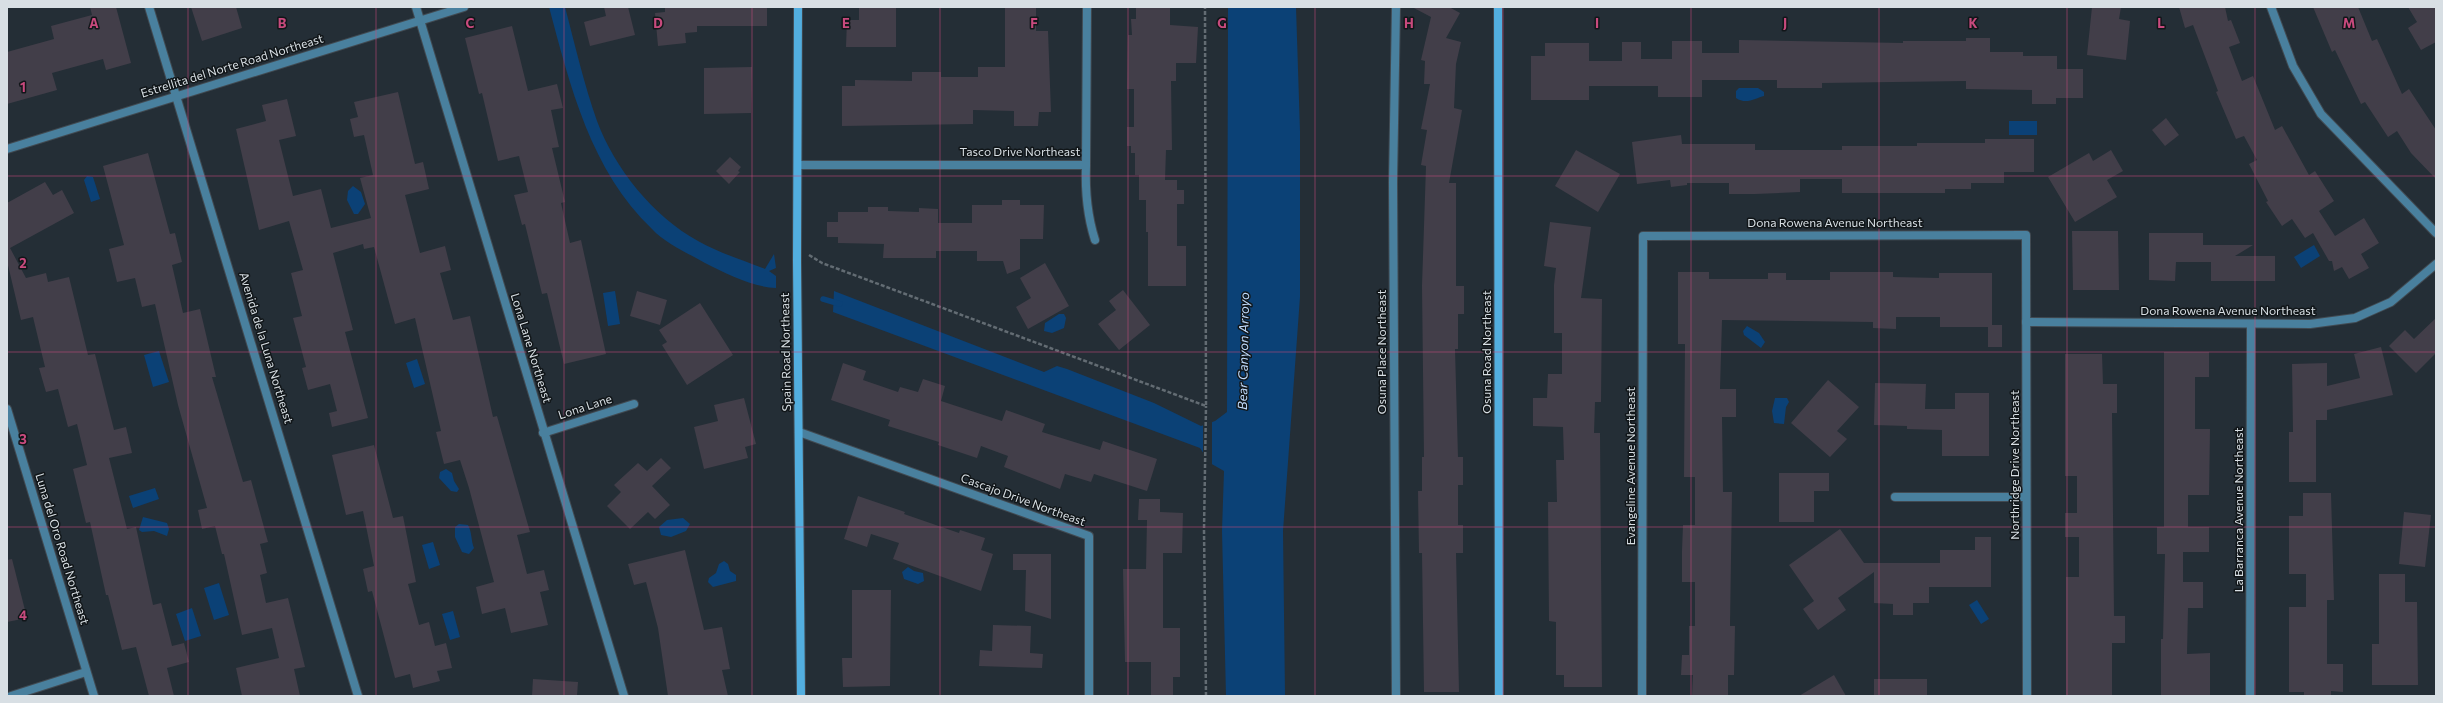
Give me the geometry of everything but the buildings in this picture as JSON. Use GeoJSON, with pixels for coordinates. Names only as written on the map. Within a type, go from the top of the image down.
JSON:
{"type":"FeatureCollection","features":[{"type":"Feature","properties":{"kind":"street","name":"Avenida de la Luna Northeast"},"geometry":{"type":"LineString","coordinates":[[149,7],[178,96],[358,696]]}},
{"type":"Feature","properties":{"kind":"street","name":"Lona Lane Northeast"},"geometry":{"type":"LineString","coordinates":[[416,7],[543,433],[624,696]]}},
{"type":"Feature","properties":{"kind":"street","name":"Estrellita del Norte Road Northeast"},"geometry":{"type":"LineString","coordinates":[[7,149],[464,7]]}},
{"type":"Feature","properties":{"kind":"street","name":"Spain Road Northeast"},"geometry":{"type":"LineString","coordinates":[[798,7],[797,314],[801,696]]}},
{"type":"Feature","properties":{"kind":"street","name":"Tasco Drive Northeast"},"geometry":{"type":"LineString","coordinates":[[798,165],[1086,165],[1087,7]]}},
{"type":"Feature","properties":{"kind":"street","name":"Osuna Place Northeast"},"geometry":{"type":"LineString","coordinates":[[1396,7],[1394,198],[1396,696]]}},
{"type":"Feature","properties":{"kind":"street","name":"Osuna Road Northeast"},"geometry":{"type":"LineString","coordinates":[[1498,7],[1499,696]]}},
{"type":"Feature","properties":{"kind":"street"},"geometry":{"type":"LineString","coordinates":[[2271,7],[2293,66],[2321,114],[2436,233]]}},
{"type":"Feature","properties":{"kind":"street"},"geometry":{"type":"LineString","coordinates":[[1086,165],[1085,196],[1088,218],[1095,240]]}},
{"type":"Feature","properties":{"kind":"street","name":"Dona Rowena Avenue Northeast"},"geometry":{"type":"LineString","coordinates":[[1643,236],[2026,235]]}},
{"type":"Feature","properties":{"kind":"street","name":"Northridge Drive Northeast"},"geometry":{"type":"LineString","coordinates":[[2026,235],[2027,696]]}},
{"type":"Feature","properties":{"kind":"street","name":"Evangeline Avenue Northeast"},"geometry":{"type":"LineString","coordinates":[[1642,696],[1643,236]]}},
{"type":"Feature","properties":{"kind":"street","name":"Dona Rowena Avenue Northeast"},"geometry":{"type":"LineString","coordinates":[[2026,322],[2310,324],[2355,318],[2391,302],[2436,264]]}},
{"type":"Feature","properties":{"kind":"street","name":"La Barranca Avenue Northeast"},"geometry":{"type":"LineString","coordinates":[[2250,696],[2251,324]]}},
{"type":"Feature","properties":{"kind":"street","name":"Lona Lane"},"geometry":{"type":"LineString","coordinates":[[543,433],[634,404]]}},
{"type":"Feature","properties":{"kind":"street","name":"Luna del Oro Road Northeast"},"geometry":{"type":"LineString","coordinates":[[8,414],[94,696]]}},
{"type":"Feature","properties":{"kind":"street","name":"Cascajo Drive Northeast"},"geometry":{"type":"LineString","coordinates":[[799,432],[1089,536],[1089,696]]}},
{"type":"Feature","properties":{"kind":"street"},"geometry":{"type":"LineString","coordinates":[[1895,497],[2026,497]]}},
{"type":"Feature","properties":{"kind":"street"},"geometry":{"type":"LineString","coordinates":[[11,696],[86,672]]}},
{"type":"Feature","properties":{"kind":"path"},"geometry":{"type":"LineString","coordinates":[[1205,7],[1207,467],[1204,530],[1206,696]]}},
{"type":"Feature","properties":{"kind":"path"},"geometry":{"type":"LineString","coordinates":[[797,248],[822,263],[1206,406]]}},
{"type":"Feature","properties":{"kind":"water"},"geometry":{"type":"Polygon","coordinates":[[[549,7],[565,7],[597,121],[614,156],[637,190],[651,205],[681,231],[714,249],[765,269],[774,254],[776,268],[769,271],[776,276],[776,288],[749,283],[705,263],[677,248],[652,229],[631,206],[613,181],[598,154],[586,126],[565,67],[549,7]]]}},
{"type":"Feature","properties":{"kind":"water","name":"Bear Canyon Arroyo"},"geometry":{"type":"Polygon","coordinates":[[[1228,7],[1296,7],[1300,131],[1300,297],[1283,531],[1285,696],[1226,696],[1222,531],[1224,471],[1210,463],[1200,448],[833,312],[834,291],[1044,372],[1057,366],[1067,369],[1154,403],[1201,426],[1215,421],[1227,412],[1228,7]]]}},
{"type":"Feature","properties":{"kind":"water"},"geometry":{"type":"Polygon","coordinates":[[[1739,88],[1758,88],[1764,92],[1764,96],[1743,101],[1736,98],[1736,91],[1739,88]]]}},
{"type":"Feature","properties":{"kind":"water"},"geometry":{"type":"Polygon","coordinates":[[[2009,121],[2037,121],[2037,135],[2009,135],[2009,121]]]}},
{"type":"Feature","properties":{"kind":"water"},"geometry":{"type":"Polygon","coordinates":[[[87,176],[93,177],[100,199],[91,202],[84,180],[87,176]]]}},
{"type":"Feature","properties":{"kind":"water"},"geometry":{"type":"Polygon","coordinates":[[[353,186],[361,192],[365,204],[358,214],[354,214],[347,200],[348,191],[353,186]]]}},
{"type":"Feature","properties":{"kind":"water"},"geometry":{"type":"Polygon","coordinates":[[[2314,245],[2320,256],[2301,268],[2294,257],[2314,245]]]}},
{"type":"Feature","properties":{"kind":"water"},"geometry":{"type":"Polygon","coordinates":[[[615,291],[620,324],[608,326],[603,293],[615,291]]]}},
{"type":"Feature","properties":{"kind":"water"},"geometry":{"type":"Polygon","coordinates":[[[1059,314],[1064,314],[1066,318],[1064,328],[1052,333],[1044,331],[1045,323],[1059,314]]]}},
{"type":"Feature","properties":{"kind":"water"},"geometry":{"type":"Polygon","coordinates":[[[1747,326],[1759,333],[1765,342],[1761,348],[1744,335],[1743,331],[1747,326]]]}},
{"type":"Feature","properties":{"kind":"water"},"geometry":{"type":"Polygon","coordinates":[[[159,351],[169,382],[153,387],[144,355],[159,351]]]}},
{"type":"Feature","properties":{"kind":"water"},"geometry":{"type":"Polygon","coordinates":[[[417,359],[425,384],[414,388],[406,363],[417,359]]]}},
{"type":"Feature","properties":{"kind":"water"},"geometry":{"type":"Polygon","coordinates":[[[1775,398],[1787,398],[1789,402],[1786,407],[1784,424],[1774,423],[1772,411],[1775,398]]]}},
{"type":"Feature","properties":{"kind":"water"},"geometry":{"type":"Polygon","coordinates":[[[446,469],[452,473],[454,481],[459,489],[457,492],[451,491],[439,478],[440,472],[446,469]]]}},
{"type":"Feature","properties":{"kind":"water"},"geometry":{"type":"Polygon","coordinates":[[[155,488],[159,499],[133,508],[129,496],[155,488]]]}},
{"type":"Feature","properties":{"kind":"water"},"geometry":{"type":"Polygon","coordinates":[[[143,517],[167,523],[169,529],[167,536],[154,531],[142,532],[139,530],[143,517]]]}},
{"type":"Feature","properties":{"kind":"water"},"geometry":{"type":"Polygon","coordinates":[[[683,518],[690,524],[686,531],[671,537],[661,535],[659,527],[667,520],[683,518]]]}},
{"type":"Feature","properties":{"kind":"water"},"geometry":{"type":"Polygon","coordinates":[[[459,524],[468,525],[471,534],[474,548],[469,554],[462,552],[455,537],[455,527],[459,524]]]}},
{"type":"Feature","properties":{"kind":"water"},"geometry":{"type":"Polygon","coordinates":[[[433,542],[440,565],[429,569],[422,545],[433,542]]]}},
{"type":"Feature","properties":{"kind":"water"},"geometry":{"type":"Polygon","coordinates":[[[724,561],[728,564],[730,571],[736,575],[736,581],[713,587],[708,582],[709,578],[716,573],[719,564],[724,561]]]}},
{"type":"Feature","properties":{"kind":"water"},"geometry":{"type":"Polygon","coordinates":[[[908,567],[914,571],[923,573],[924,581],[918,584],[904,579],[902,572],[908,567]]]}},
{"type":"Feature","properties":{"kind":"water"},"geometry":{"type":"Polygon","coordinates":[[[219,583],[229,615],[214,620],[204,588],[219,583]]]}},
{"type":"Feature","properties":{"kind":"water"},"geometry":{"type":"Polygon","coordinates":[[[1977,600],[1989,619],[1981,624],[1969,605],[1977,600]]]}},
{"type":"Feature","properties":{"kind":"water"},"geometry":{"type":"Polygon","coordinates":[[[192,608],[201,636],[185,641],[176,614],[192,608]]]}},
{"type":"Feature","properties":{"kind":"water"},"geometry":{"type":"Polygon","coordinates":[[[453,611],[460,637],[450,640],[442,614],[453,611]]]}},
{"type":"Feature","properties":{"kind":"pier"},"geometry":{"type":"Polygon","coordinates":[[[1212,420],[1212,465],[1210,466],[1203,457],[1203,423],[1212,420]]]}},
{"type":"Feature","properties":{"kind":"waterway"},"geometry":{"type":"LineString","coordinates":[[823,299],[840,304]]}}]}
